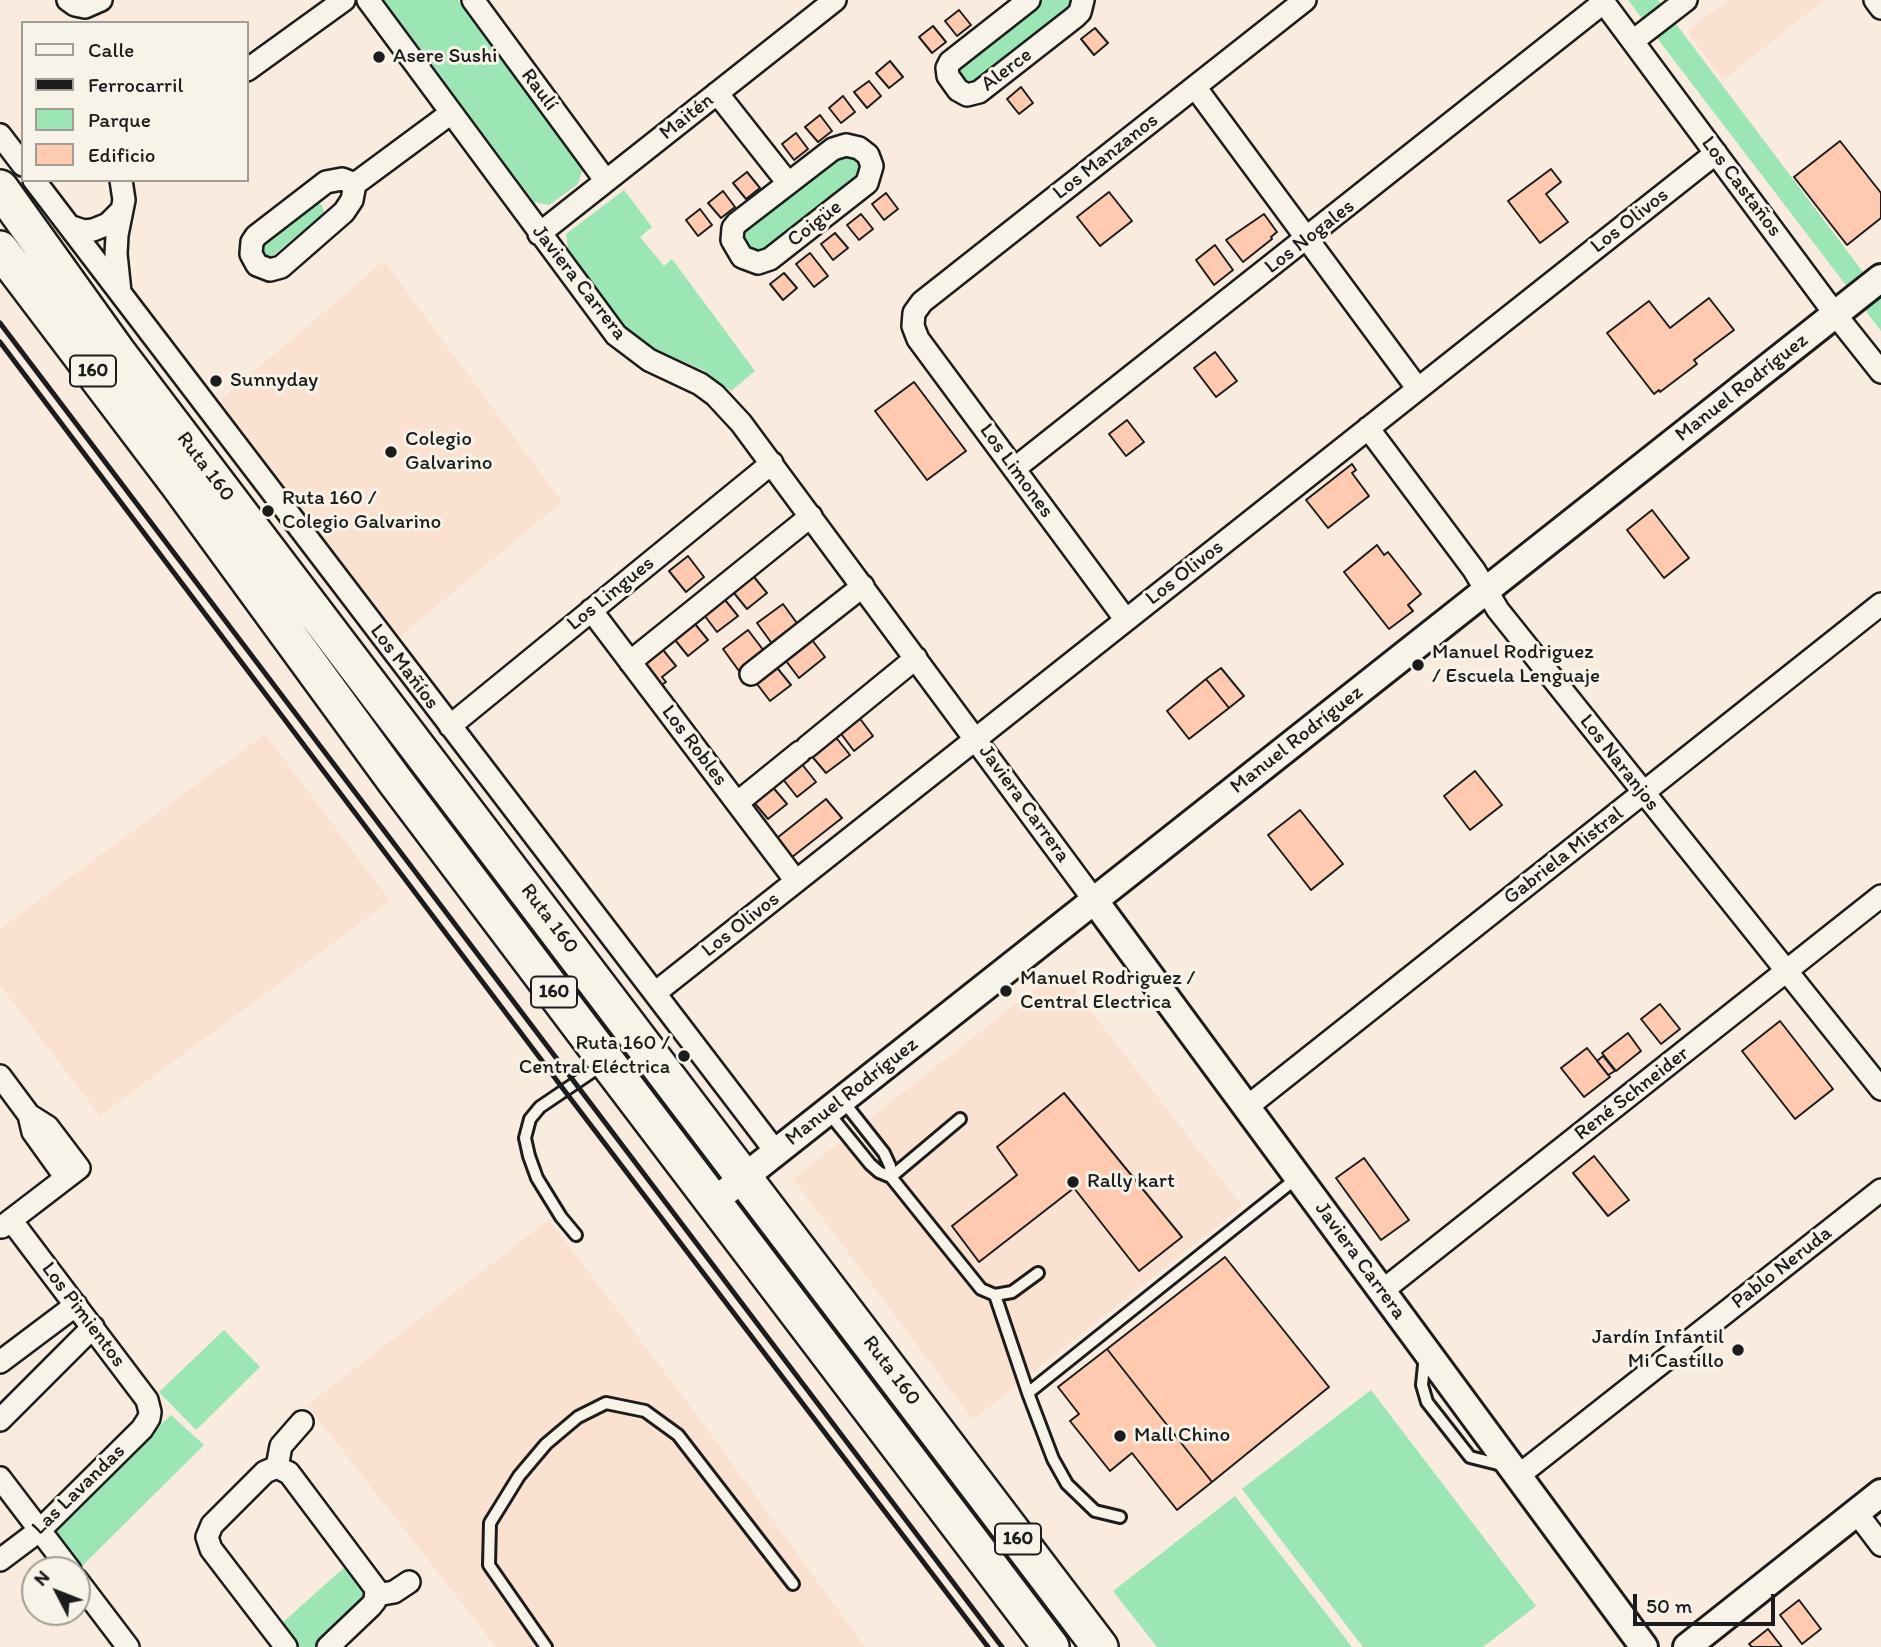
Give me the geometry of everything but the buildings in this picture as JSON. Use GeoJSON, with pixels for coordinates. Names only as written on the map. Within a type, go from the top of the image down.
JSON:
{"type":"FeatureCollection","features":[{"type":"Feature","properties":{"kind":"highway","name":"Ruta 160"},"geometry":{"type":"LineString","coordinates":[[0,188],[116,350],[1100,1647]]}},
{"type":"Feature","properties":{"kind":"highway","name":"Ruta 160"},"geometry":{"type":"LineString","coordinates":[[0,249],[178,484],[387,770],[1051,1647]]}},
{"type":"Feature","properties":{"kind":"street"},"geometry":{"type":"LineString","coordinates":[[68,0],[80,7],[101,0]]}},
{"type":"Feature","properties":{"kind":"street"},"geometry":{"type":"LineString","coordinates":[[248,69],[344,0]]}},
{"type":"Feature","properties":{"kind":"street","name":"Javiera Carrera"},"geometry":{"type":"LineString","coordinates":[[368,0],[616,335],[649,360],[700,384],[715,395],[729,408],[772,463],[1644,1647]]}},
{"type":"Feature","properties":{"kind":"street","name":"Raulí"},"geometry":{"type":"LineString","coordinates":[[473,0],[606,181]]}},
{"type":"Feature","properties":{"kind":"street","name":"Maitén"},"geometry":{"type":"LineString","coordinates":[[539,234],[835,0]]}},
{"type":"Feature","properties":{"kind":"street","name":"Alerce"},"geometry":{"type":"LineString","coordinates":[[1029,0],[950,62],[947,68],[948,76],[958,90],[967,94],[979,92],[1075,17],[1080,12],[1083,0]]}},
{"type":"Feature","properties":{"kind":"street","name":"Los Manzanos"},"geometry":{"type":"LineString","coordinates":[[913,319],[922,302],[1305,0]]}},
{"type":"Feature","properties":{"kind":"street"},"geometry":{"type":"LineString","coordinates":[[1633,41],[1686,0]]}},
{"type":"Feature","properties":{"kind":"street"},"geometry":{"type":"LineString","coordinates":[[1875,0],[1881,8]]}},
{"type":"Feature","properties":{"kind":"street","name":"Los Castaños"},"geometry":{"type":"LineString","coordinates":[[1603,1],[1881,372]]}},
{"type":"Feature","properties":{"kind":"street","name":"Los Nogales"},"geometry":{"type":"LineString","coordinates":[[1014,469],[1307,239],[1603,1]]}},
{"type":"Feature","properties":{"kind":"street"},"geometry":{"type":"LineString","coordinates":[[1195,88],[1418,389]]}},
{"type":"Feature","properties":{"kind":"street"},"geometry":{"type":"LineString","coordinates":[[717,93],[788,183]]}},
{"type":"Feature","properties":{"kind":"street"},"geometry":{"type":"LineString","coordinates":[[355,184],[337,179],[320,185],[256,236],[250,248],[253,260],[265,269],[275,270],[281,267],[344,212],[352,200],[355,184],[451,113]]}},
{"type":"Feature","properties":{"kind":"street"},"geometry":{"type":"LineString","coordinates":[[0,128],[21,138]]}},
{"type":"Feature","properties":{"kind":"street"},"geometry":{"type":"LineString","coordinates":[[0,135],[21,162]]}},
{"type":"Feature","properties":{"kind":"street","name":"Coigüe"},"geometry":{"type":"LineString","coordinates":[[839,146],[859,148],[868,155],[872,166],[867,183],[770,259],[758,263],[747,260],[734,246],[733,228],[788,183],[839,146]]}},
{"type":"Feature","properties":{"kind":"street","name":"Los Olivos"},"geometry":{"type":"LineString","coordinates":[[654,993],[1716,153]]}},
{"type":"Feature","properties":{"kind":"street","name":"Los Mañíos"},"geometry":{"type":"LineString","coordinates":[[48,190],[69,226],[120,294],[776,1152]]}},
{"type":"Feature","properties":{"kind":"street"},"geometry":{"type":"LineString","coordinates":[[69,226],[85,231],[108,224],[124,191]]}},
{"type":"Feature","properties":{"kind":"street"},"geometry":{"type":"LineString","coordinates":[[120,294],[116,254],[124,191]]}},
{"type":"Feature","properties":{"kind":"street","name":"Manuel Rodríguez"},"geometry":{"type":"LineString","coordinates":[[713,1202],[1881,278]]}},
{"type":"Feature","properties":{"kind":"street","name":"Los Limones"},"geometry":{"type":"LineString","coordinates":[[913,319],[918,339],[1126,620]]}},
{"type":"Feature","properties":{"kind":"street","name":"Los Naranjos"},"geometry":{"type":"LineString","coordinates":[[1368,428],[1474,570],[1498,610],[1881,1089]]}},
{"type":"Feature","properties":{"kind":"street","name":"Los Lingues"},"geometry":{"type":"LineString","coordinates":[[450,726],[772,463]]}},
{"type":"Feature","properties":{"kind":"street"},"geometry":{"type":"LineString","coordinates":[[630,662],[811,516]]}},
{"type":"Feature","properties":{"kind":"street"},"geometry":{"type":"LineString","coordinates":[[751,674],[863,586]]}},
{"type":"Feature","properties":{"kind":"street","name":"Gabriela Mistral"},"geometry":{"type":"LineString","coordinates":[[1247,1107],[1881,604]]}},
{"type":"Feature","properties":{"kind":"street","name":"Los Robles"},"geometry":{"type":"LineString","coordinates":[[591,610],[796,881]]}},
{"type":"Feature","properties":{"kind":"street"},"geometry":{"type":"LineString","coordinates":[[737,803],[916,659]]}},
{"type":"Feature","properties":{"kind":"street","name":"René Schneider"},"geometry":{"type":"LineString","coordinates":[[1382,1291],[1881,896]]}},
{"type":"Feature","properties":{"kind":"street"},"geometry":{"type":"LineString","coordinates":[[1,1078],[29,1115],[33,1132],[72,1173],[6,1224]]}},
{"type":"Feature","properties":{"kind":"street","name":"Pablo Neruda"},"geometry":{"type":"LineString","coordinates":[[1515,1472],[1881,1190]]}},
{"type":"Feature","properties":{"kind":"street","name":"Los Pimientos"},"geometry":{"type":"LineString","coordinates":[[6,1224],[93,1327],[147,1400],[149,1412]]}},
{"type":"Feature","properties":{"kind":"street"},"geometry":{"type":"LineString","coordinates":[[0,1362],[76,1305]]}},
{"type":"Feature","properties":{"kind":"street"},"geometry":{"type":"LineString","coordinates":[[0,1420],[93,1327]]}},
{"type":"Feature","properties":{"kind":"street","name":"Las Lavandas"},"geometry":{"type":"LineString","coordinates":[[0,1560],[40,1530],[142,1429],[149,1418],[149,1412]]}},
{"type":"Feature","properties":{"kind":"street"},"geometry":{"type":"LineString","coordinates":[[277,1467],[281,1446],[302,1422]]}},
{"type":"Feature","properties":{"kind":"street"},"geometry":{"type":"LineString","coordinates":[[277,1467],[289,1474],[373,1583],[376,1595],[371,1606],[328,1647]]}},
{"type":"Feature","properties":{"kind":"street"},"geometry":{"type":"LineString","coordinates":[[277,1467],[265,1472],[212,1525],[207,1537],[211,1549],[286,1647]]}},
{"type":"Feature","properties":{"kind":"street"},"geometry":{"type":"LineString","coordinates":[[0,1478],[59,1556]]}},
{"type":"Feature","properties":{"kind":"street"},"geometry":{"type":"LineString","coordinates":[[1687,1647],[1881,1493]]}},
{"type":"Feature","properties":{"kind":"street"},"geometry":{"type":"LineString","coordinates":[[1856,1512],[1881,1545]]}},
{"type":"Feature","properties":{"kind":"street"},"geometry":{"type":"LineString","coordinates":[[376,1595],[394,1592],[409,1582]]}},
{"type":"Feature","properties":{"kind":"street"},"geometry":{"type":"LineString","coordinates":[[91,1598],[128,1647]]}},
{"type":"Feature","properties":{"kind":"lane"},"geometry":{"type":"LineString","coordinates":[[576,1235],[561,1217],[537,1178],[528,1156],[525,1138],[530,1119],[540,1107],[607,1062]]}},
{"type":"Feature","properties":{"kind":"lane"},"geometry":{"type":"LineString","coordinates":[[835,1106],[884,1153],[890,1166],[891,1177]]}},
{"type":"Feature","properties":{"kind":"lane"},"geometry":{"type":"LineString","coordinates":[[835,1106],[870,1164],[891,1177],[975,1283],[995,1295],[1053,1459],[1067,1484],[1095,1511],[1120,1517]]}},
{"type":"Feature","properties":{"kind":"lane"},"geometry":{"type":"LineString","coordinates":[[891,1177],[960,1119]]}},
{"type":"Feature","properties":{"kind":"lane"},"geometry":{"type":"LineString","coordinates":[[1028,1393],[1298,1177]]}},
{"type":"Feature","properties":{"kind":"lane"},"geometry":{"type":"LineString","coordinates":[[995,1295],[1019,1289],[1038,1273]]}},
{"type":"Feature","properties":{"kind":"lane"},"geometry":{"type":"LineString","coordinates":[[546,1647],[489,1566],[490,1522],[519,1476],[547,1444],[578,1418],[606,1403],[645,1410],[678,1435],[793,1584]]}},
{"type":"Feature","properties":{"kind":"shaded area"},"geometry":{"type":"Polygon","coordinates":[[[1728,0],[1824,0],[1723,80],[1687,31],[1728,0]]]}},
{"type":"Feature","properties":{"kind":"shaded area","name":"Colegio Galvarino"},"geometry":{"type":"Polygon","coordinates":[[[384,261],[562,502],[398,638],[219,401],[384,261]]]}},
{"type":"Feature","properties":{"kind":"shaded area"},"geometry":{"type":"Polygon","coordinates":[[[265,734],[390,901],[100,1116],[0,985],[0,929],[265,734]]]}},
{"type":"Feature","properties":{"kind":"shaded area"},"geometry":{"type":"Polygon","coordinates":[[[1059,970],[1242,1206],[973,1420],[793,1179],[1059,970]]]}},
{"type":"Feature","properties":{"kind":"shaded area"},"geometry":{"type":"Polygon","coordinates":[[[549,1220],[691,1407],[865,1647],[496,1647],[307,1405],[549,1220]]]}},
{"type":"Feature","properties":{"kind":"green space"},"geometry":{"type":"Polygon","coordinates":[[[384,0],[458,0],[583,169],[578,184],[549,205],[534,202],[384,0]]]}},
{"type":"Feature","properties":{"kind":"green space"},"geometry":{"type":"Polygon","coordinates":[[[1040,0],[1074,0],[1061,19],[974,85],[961,83],[955,74],[958,64],[1040,0]]]}},
{"type":"Feature","properties":{"kind":"green space"},"geometry":{"type":"Polygon","coordinates":[[[1628,0],[1658,0],[1881,296],[1881,331],[1628,0]]]}},
{"type":"Feature","properties":{"kind":"green space"},"geometry":{"type":"Polygon","coordinates":[[[845,151],[862,158],[863,168],[857,180],[766,250],[757,252],[744,242],[742,234],[746,226],[845,151]]]}},
{"type":"Feature","properties":{"kind":"green space"},"geometry":{"type":"Polygon","coordinates":[[[624,190],[652,227],[640,237],[664,266],[672,259],[755,371],[731,391],[703,370],[648,346],[627,329],[568,249],[566,234],[624,190]]]}},
{"type":"Feature","properties":{"kind":"green space"},"geometry":{"type":"Polygon","coordinates":[[[315,202],[322,205],[324,213],[271,257],[261,256],[258,243],[315,202]]]}},
{"type":"Feature","properties":{"kind":"green space"},"geometry":{"type":"Polygon","coordinates":[[[224,1330],[260,1367],[196,1430],[159,1392],[224,1330]]]}},
{"type":"Feature","properties":{"kind":"green space"},"geometry":{"type":"Polygon","coordinates":[[[1371,1390],[1536,1606],[1483,1647],[1363,1647],[1242,1489],[1371,1390]]]}},
{"type":"Feature","properties":{"kind":"green space"},"geometry":{"type":"Polygon","coordinates":[[[171,1415],[204,1445],[91,1557],[70,1556],[53,1531],[171,1415]]]}},
{"type":"Feature","properties":{"kind":"green space"},"geometry":{"type":"Polygon","coordinates":[[[1235,1496],[1352,1647],[1157,1647],[1113,1591],[1235,1496]]]}},
{"type":"Feature","properties":{"kind":"green space"},"geometry":{"type":"Polygon","coordinates":[[[346,1566],[367,1594],[364,1601],[315,1647],[298,1647],[282,1623],[346,1566]]]}},
{"type":"Feature","properties":{"kind":"railway"},"geometry":{"type":"LineString","coordinates":[[0,323],[1002,1647]]}},
{"type":"Feature","properties":{"kind":"railway"},"geometry":{"type":"LineString","coordinates":[[0,342],[988,1647]]}},
{"type":"Feature","properties":{"kind":"place","name":"Asere Sushi"},"geometry":{"type":"Point","coordinates":[379,57]}},
{"type":"Feature","properties":{"kind":"place","name":"Sunnyday"},"geometry":{"type":"Point","coordinates":[216,381]}},
{"type":"Feature","properties":{"kind":"place","name":"Colegio Galvarino"},"geometry":{"type":"Point","coordinates":[391,452]}},
{"type":"Feature","properties":{"kind":"place","name":"Ruta 160 / Colegio Galvarino"},"geometry":{"type":"Point","coordinates":[268,511]}},
{"type":"Feature","properties":{"kind":"place","name":"Manuel Rodriguez / Escuela Lenguaje"},"geometry":{"type":"Point","coordinates":[1418,665]}},
{"type":"Feature","properties":{"kind":"place","name":"Manuel Rodriguez / Central Electrica"},"geometry":{"type":"Point","coordinates":[1006,991]}},
{"type":"Feature","properties":{"kind":"place","name":"Ruta 160 / Central Eléctrica"},"geometry":{"type":"Point","coordinates":[684,1056]}},
{"type":"Feature","properties":{"kind":"place","name":"Rally kart"},"geometry":{"type":"Point","coordinates":[1073,1182]}},
{"type":"Feature","properties":{"kind":"place","name":"Jardín Infantil Mi Castillo"},"geometry":{"type":"Point","coordinates":[1738,1350]}},
{"type":"Feature","properties":{"kind":"place","name":"Mall Chino"},"geometry":{"type":"Point","coordinates":[1120,1436]}}]}
